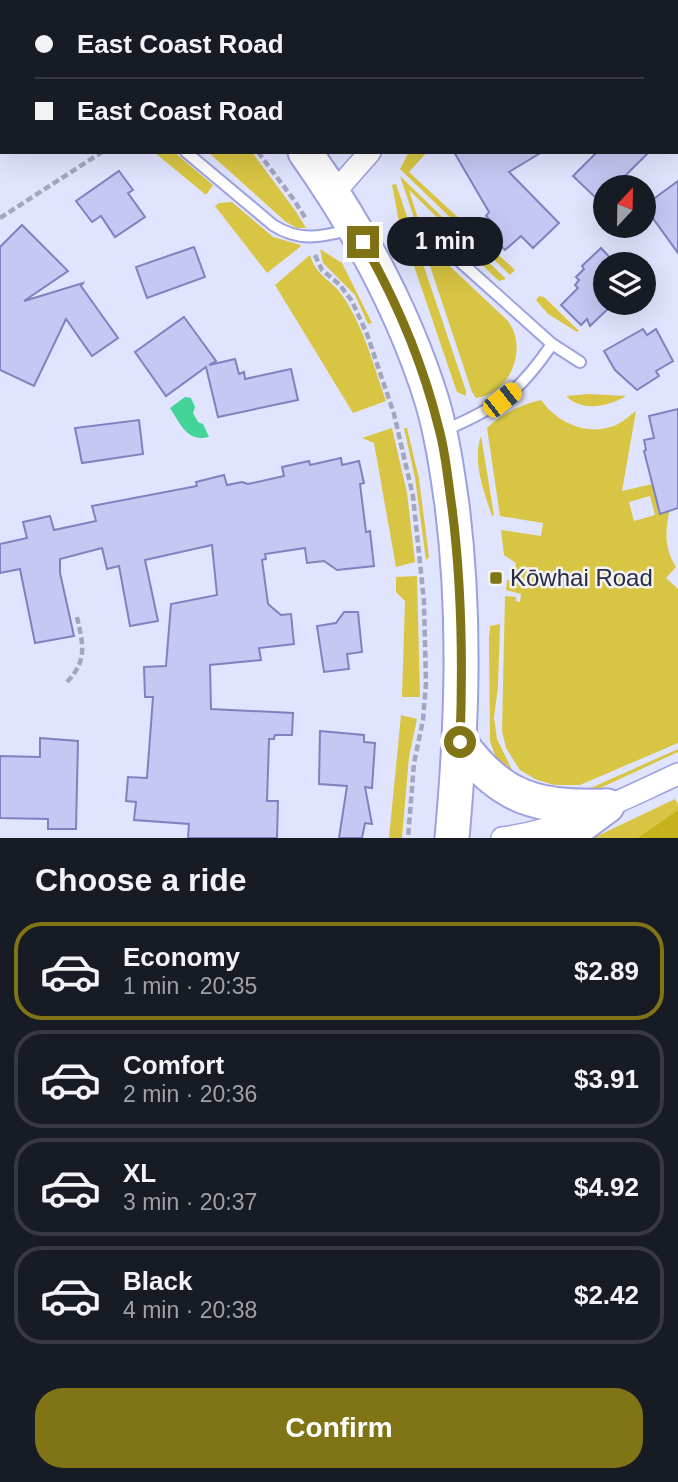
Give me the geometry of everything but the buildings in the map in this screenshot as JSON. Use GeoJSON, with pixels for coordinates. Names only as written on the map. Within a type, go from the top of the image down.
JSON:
{"type":"FeatureCollection","features":[{"type":"Feature","properties":{"kind":"main road"},"geometry":{"type":"LineString","coordinates":[[306,154],[355,228],[391,295],[409,334],[440,432],[458,566],[462,628],[459,837]]}},
{"type":"Feature","properties":{"kind":"main road"},"geometry":{"type":"LineString","coordinates":[[460,742],[477,767],[515,794],[562,806],[607,806]]}},
{"type":"Feature","properties":{"kind":"main road"},"geometry":{"type":"LineString","coordinates":[[564,838],[607,806]]}},
{"type":"Feature","properties":{"kind":"street"},"geometry":{"type":"LineString","coordinates":[[334,193],[368,154]]}},
{"type":"Feature","properties":{"kind":"street"},"geometry":{"type":"LineString","coordinates":[[502,838],[522,836],[571,823],[678,774]]}},
{"type":"Feature","properties":{"kind":"lane"},"geometry":{"type":"LineString","coordinates":[[188,154],[280,229],[297,236],[314,238],[355,228]]}},
{"type":"Feature","properties":{"kind":"lane"},"geometry":{"type":"LineString","coordinates":[[456,257],[552,344],[580,362]]}},
{"type":"Feature","properties":{"kind":"lane"},"geometry":{"type":"LineString","coordinates":[[440,432],[478,416],[515,390],[527,380],[552,344]]}},
{"type":"Feature","properties":{"kind":"path"},"geometry":{"type":"LineString","coordinates":[[0,218],[99,154]]}},
{"type":"Feature","properties":{"kind":"path"},"geometry":{"type":"LineString","coordinates":[[259,154],[294,200],[311,228],[317,263],[345,291],[367,334],[394,414],[413,496],[424,601],[426,683],[423,720],[414,763],[408,838]]}},
{"type":"Feature","properties":{"kind":"path"},"geometry":{"type":"LineString","coordinates":[[67,682],[77,670],[82,656],[78,617]]}},
{"type":"Feature","properties":{"kind":"shaded area"},"geometry":{"type":"Polygon","coordinates":[[[156,154],[176,154],[213,185],[206,195],[156,154]]]}},
{"type":"Feature","properties":{"kind":"shaded area"},"geometry":{"type":"Polygon","coordinates":[[[210,154],[253,154],[306,228],[297,228],[286,222],[210,154]]]}},
{"type":"Feature","properties":{"kind":"shaded area"},"geometry":{"type":"Polygon","coordinates":[[[408,154],[425,154],[409,172],[464,223],[460,227],[400,169],[408,154]]]}},
{"type":"Feature","properties":{"kind":"shaded area"},"geometry":{"type":"Polygon","coordinates":[[[400,176],[506,279],[499,281],[456,240],[440,257],[507,320],[516,343],[513,367],[499,388],[476,398],[400,176]],[[409,190],[431,260],[454,234],[409,190]]]}},
{"type":"Feature","properties":{"kind":"shaded area"},"geometry":{"type":"Polygon","coordinates":[[[396,184],[466,396],[457,392],[399,222],[392,185],[396,184]]]}},
{"type":"Feature","properties":{"kind":"shaded area"},"geometry":{"type":"Polygon","coordinates":[[[232,202],[273,237],[301,245],[300,247],[267,273],[215,206],[232,202]]]}},
{"type":"Feature","properties":{"kind":"shaded area"},"geometry":{"type":"Polygon","coordinates":[[[467,226],[515,270],[510,275],[477,243],[479,240],[471,232],[468,235],[463,230],[467,226]]]}},
{"type":"Feature","properties":{"kind":"shaded area"},"geometry":{"type":"Polygon","coordinates":[[[320,249],[342,263],[372,323],[368,324],[355,295],[323,263],[320,249]]]}},
{"type":"Feature","properties":{"kind":"shaded area"},"geometry":{"type":"Polygon","coordinates":[[[310,255],[317,269],[340,292],[351,310],[368,348],[386,401],[353,413],[275,285],[310,255]]]}},
{"type":"Feature","properties":{"kind":"shaded area"},"geometry":{"type":"Polygon","coordinates":[[[539,296],[544,297],[579,331],[548,314],[536,300],[539,296]]]}},
{"type":"Feature","properties":{"kind":"shaded area"},"geometry":{"type":"Polygon","coordinates":[[[566,396],[626,396],[611,403],[587,406],[566,396]]]}},
{"type":"Feature","properties":{"kind":"shaded area"},"geometry":{"type":"Polygon","coordinates":[[[185,397],[191,398],[195,407],[193,413],[198,422],[203,424],[209,437],[190,435],[170,408],[185,397]]]}},
{"type":"Feature","properties":{"kind":"shaded area"},"geometry":{"type":"Polygon","coordinates":[[[541,400],[565,421],[586,429],[607,428],[620,423],[636,411],[622,491],[678,478],[666,534],[670,556],[676,567],[666,578],[678,589],[678,743],[580,785],[554,785],[535,779],[520,770],[506,748],[502,731],[505,596],[516,597],[516,601],[520,602],[521,594],[506,590],[507,580],[513,580],[516,563],[504,555],[501,530],[541,536],[543,523],[500,516],[487,428],[519,407],[541,400]],[[650,496],[629,502],[634,521],[655,515],[650,496]]]}},
{"type":"Feature","properties":{"kind":"shaded area"},"geometry":{"type":"Polygon","coordinates":[[[392,428],[407,493],[415,562],[396,567],[374,443],[362,438],[392,428]]]}},
{"type":"Feature","properties":{"kind":"shaded area"},"geometry":{"type":"Polygon","coordinates":[[[404,428],[407,428],[419,479],[429,557],[426,560],[415,478],[404,428]]]}},
{"type":"Feature","properties":{"kind":"shaded area"},"geometry":{"type":"Polygon","coordinates":[[[481,436],[494,515],[492,516],[478,466],[481,436]]]}},
{"type":"Feature","properties":{"kind":"shaded area"},"geometry":{"type":"Polygon","coordinates":[[[417,576],[420,697],[402,697],[405,601],[396,592],[396,577],[417,576]]]}},
{"type":"Feature","properties":{"kind":"shaded area"},"geometry":{"type":"Polygon","coordinates":[[[500,624],[494,718],[497,739],[515,776],[497,761],[490,741],[490,626],[500,624]]]}},
{"type":"Feature","properties":{"kind":"shaded area"},"geometry":{"type":"Polygon","coordinates":[[[401,715],[417,719],[409,757],[402,838],[389,838],[401,715]]]}},
{"type":"Feature","properties":{"kind":"shaded area"},"geometry":{"type":"Polygon","coordinates":[[[678,749],[678,752],[596,790],[572,794],[534,785],[572,791],[593,787],[678,749]]]}},
{"type":"Feature","properties":{"kind":"shaded area"},"geometry":{"type":"Polygon","coordinates":[[[675,799],[678,804],[678,838],[593,838],[675,799]]]}},
{"type":"Feature","properties":{"kind":"shaded area"},"geometry":{"type":"Polygon","coordinates":[[[678,810],[678,838],[638,838],[678,810]]]}},
{"type":"Feature","properties":{"kind":"place","name":"Kōwhai Road"},"geometry":{"type":"Point","coordinates":[496,578]}},
{"type":"Feature","properties":{"kind":"route"},"geometry":{"type":"LineString","coordinates":[[363,242],[409,334],[440,432],[449,482],[462,628],[460,742]]}}]}
